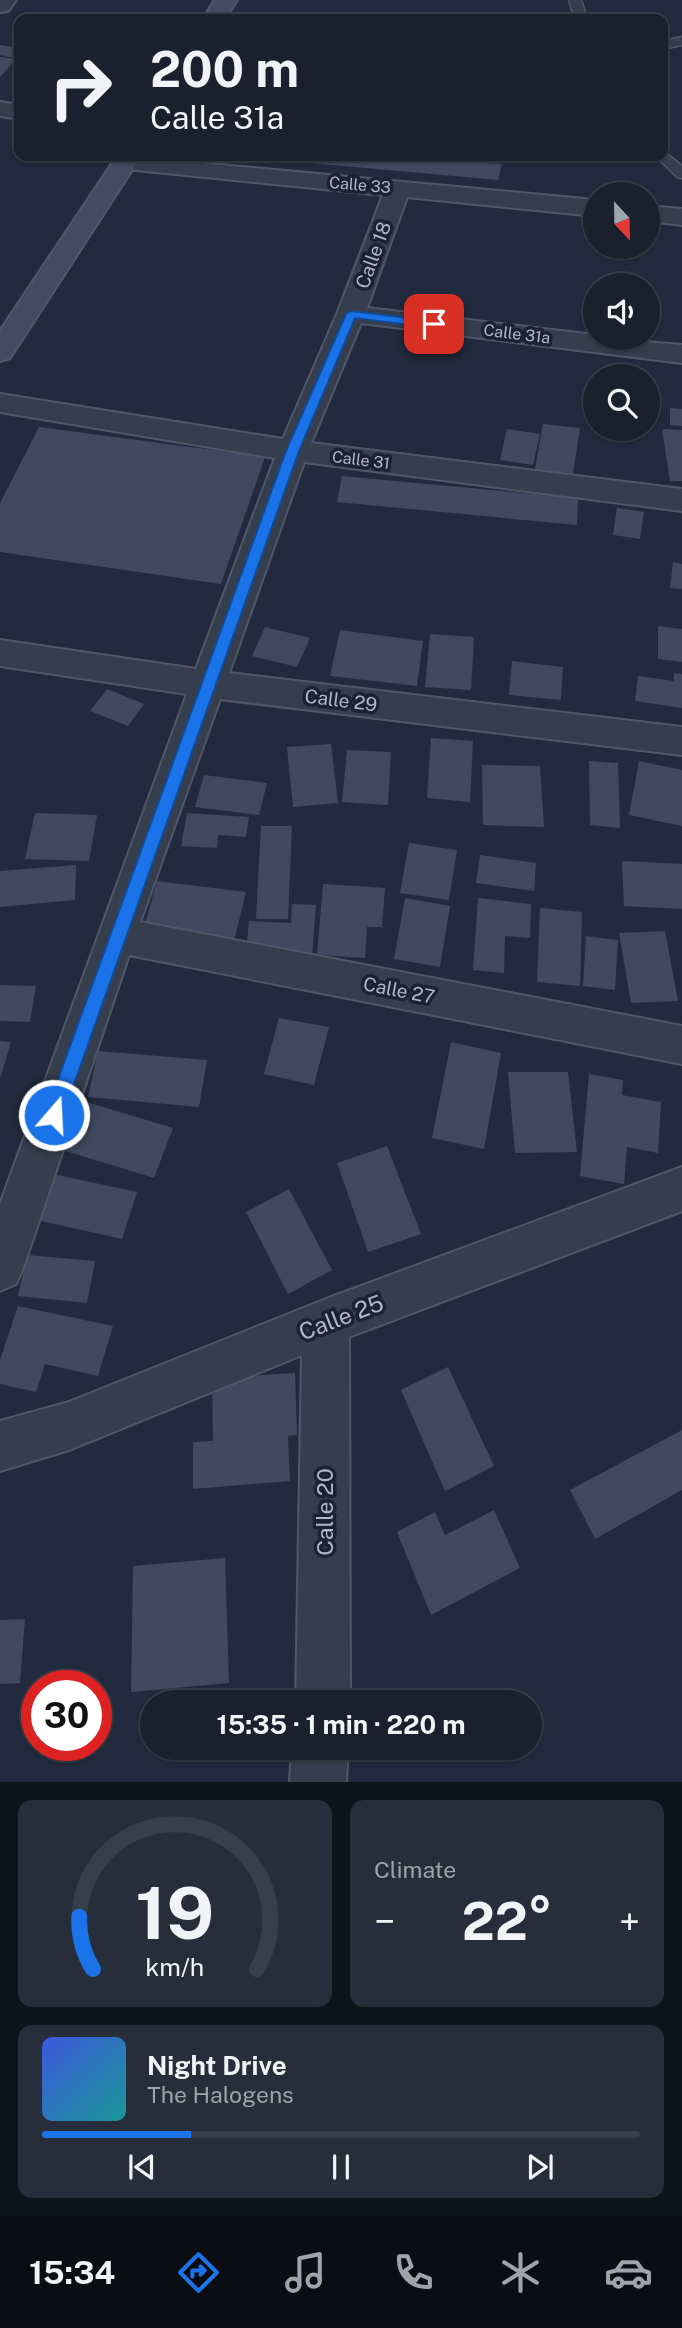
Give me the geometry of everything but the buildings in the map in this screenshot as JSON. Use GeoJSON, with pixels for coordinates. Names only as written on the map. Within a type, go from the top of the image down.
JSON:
{"type":"FeatureCollection","features":[{"type":"Feature","properties":{"kind":"main road"},"geometry":{"type":"LineString","coordinates":[[3,344],[126,161]]}},
{"type":"Feature","properties":{"kind":"street"},"geometry":{"type":"LineString","coordinates":[[0,6],[5,0]]}},
{"type":"Feature","properties":{"kind":"street","name":"Calle 33"},"geometry":{"type":"LineString","coordinates":[[146,161],[583,207]]}},
{"type":"Feature","properties":{"kind":"street","name":"Calle 18"},"geometry":{"type":"LineString","coordinates":[[0,1268],[207,684],[293,451],[351,314],[398,188]]}},
{"type":"Feature","properties":{"kind":"street"},"geometry":{"type":"LineString","coordinates":[[660,215],[682,217]]}},
{"type":"Feature","properties":{"kind":"street","name":"Calle 31a"},"geometry":{"type":"LineString","coordinates":[[351,314],[682,354]]}},
{"type":"Feature","properties":{"kind":"street","name":"Calle 31"},"geometry":{"type":"LineString","coordinates":[[0,403],[293,451],[682,500]]}},
{"type":"Feature","properties":{"kind":"street","name":"Calle 29"},"geometry":{"type":"LineString","coordinates":[[0,653],[207,684],[682,741]]}},
{"type":"Feature","properties":{"kind":"street","name":"Calle 27"},"geometry":{"type":"LineString","coordinates":[[116,935],[682,1045]]}},
{"type":"Feature","properties":{"kind":"street","name":"Calle 25"},"geometry":{"type":"LineString","coordinates":[[0,1446],[69,1426],[326,1322],[682,1189]]}},
{"type":"Feature","properties":{"kind":"street","name":"Calle 20"},"geometry":{"type":"LineString","coordinates":[[323,1690],[326,1322]]}},
{"type":"Feature","properties":{"kind":"street"},"geometry":{"type":"LineString","coordinates":[[318,1782],[319,1760]]}},
{"type":"Feature","properties":{"kind":"lane"},"geometry":{"type":"LineString","coordinates":[[668,160],[682,174]]}},
{"type":"Feature","properties":{"kind":"route"},"geometry":{"type":"LineString","coordinates":[[54,1115],[116,935],[293,451],[351,314],[434,324]]}}]}
